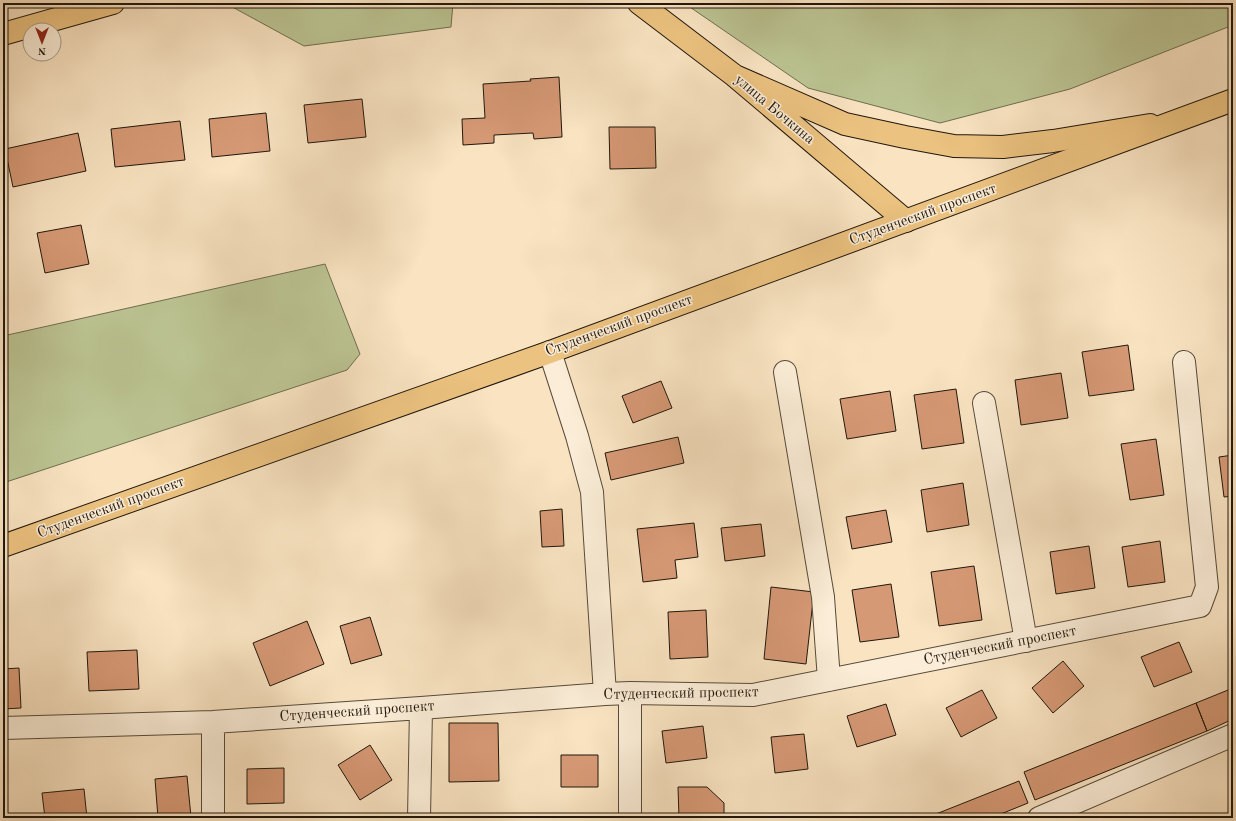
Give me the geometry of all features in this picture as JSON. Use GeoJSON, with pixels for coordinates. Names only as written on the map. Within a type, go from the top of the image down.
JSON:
{"type":"FeatureCollection","features":[{"type":"Feature","properties":{"kind":"main road"},"geometry":{"type":"LineString","coordinates":[[3,34],[113,3]]}},
{"type":"Feature","properties":{"kind":"main road","name":"улица Бочкина"},"geometry":{"type":"LineString","coordinates":[[639,3],[735,76],[906,222]]}},
{"type":"Feature","properties":{"kind":"main road"},"geometry":{"type":"LineString","coordinates":[[735,76],[845,124],[954,146],[1003,147],[1031,144],[1182,120]]}},
{"type":"Feature","properties":{"kind":"main road","name":"Студенческий проспект"},"geometry":{"type":"LineString","coordinates":[[3,546],[550,352],[906,222],[1233,100]]}},
{"type":"Feature","properties":{"kind":"street"},"geometry":{"type":"LineString","coordinates":[[550,352],[577,436],[592,492],[604,694]]}},
{"type":"Feature","properties":{"kind":"street","name":"Студенческий проспект"},"geometry":{"type":"LineString","coordinates":[[3,728],[213,722],[604,694],[753,695],[1200,606],[1207,587],[1184,362]]}},
{"type":"Feature","properties":{"kind":"street"},"geometry":{"type":"LineString","coordinates":[[785,372],[823,597],[829,680]]}},
{"type":"Feature","properties":{"kind":"street"},"geometry":{"type":"LineString","coordinates":[[984,403],[1026,641]]}},
{"type":"Feature","properties":{"kind":"street"},"geometry":{"type":"LineString","coordinates":[[630,693],[630,818]]}},
{"type":"Feature","properties":{"kind":"street"},"geometry":{"type":"LineString","coordinates":[[419,818],[421,708]]}},
{"type":"Feature","properties":{"kind":"street"},"geometry":{"type":"LineString","coordinates":[[213,722],[213,818]]}},
{"type":"Feature","properties":{"kind":"street"},"geometry":{"type":"LineString","coordinates":[[1039,818],[1233,735]]}},
{"type":"Feature","properties":{"kind":"green space"},"geometry":{"type":"Polygon","coordinates":[[[225,3],[453,3],[451,27],[304,46],[225,3]]]}},
{"type":"Feature","properties":{"kind":"green space"},"geometry":{"type":"Polygon","coordinates":[[[684,3],[1233,3],[1233,25],[1070,89],[940,123],[808,88],[684,3]]]}},
{"type":"Feature","properties":{"kind":"green space"},"geometry":{"type":"Polygon","coordinates":[[[325,264],[360,354],[347,370],[3,483],[3,336],[325,264]]]}},
{"type":"Feature","properties":{"kind":"building"},"geometry":{"type":"Polygon","coordinates":[[[559,77],[562,137],[534,139],[533,133],[494,135],[494,143],[463,145],[462,119],[485,118],[483,84],[531,81],[530,79],[559,77]]]}},
{"type":"Feature","properties":{"kind":"building"},"geometry":{"type":"Polygon","coordinates":[[[362,99],[366,137],[308,143],[304,105],[362,99]]]}},
{"type":"Feature","properties":{"kind":"building"},"geometry":{"type":"Polygon","coordinates":[[[266,113],[270,151],[212,157],[209,119],[266,113]]]}},
{"type":"Feature","properties":{"kind":"building"},"geometry":{"type":"Polygon","coordinates":[[[180,121],[185,160],[115,167],[111,129],[180,121]]]}},
{"type":"Feature","properties":{"kind":"building"},"geometry":{"type":"Polygon","coordinates":[[[609,127],[655,127],[656,168],[610,169],[609,127]]]}},
{"type":"Feature","properties":{"kind":"building"},"geometry":{"type":"Polygon","coordinates":[[[78,133],[86,171],[13,187],[5,149],[78,133]]]}},
{"type":"Feature","properties":{"kind":"building"},"geometry":{"type":"Polygon","coordinates":[[[81,225],[89,264],[45,273],[37,233],[81,225]]]}},
{"type":"Feature","properties":{"kind":"building"},"geometry":{"type":"Polygon","coordinates":[[[1128,345],[1134,390],[1089,396],[1082,352],[1128,345]]]}},
{"type":"Feature","properties":{"kind":"building"},"geometry":{"type":"Polygon","coordinates":[[[1061,373],[1068,418],[1021,425],[1015,380],[1061,373]]]}},
{"type":"Feature","properties":{"kind":"building"},"geometry":{"type":"Polygon","coordinates":[[[661,381],[672,408],[633,423],[622,396],[661,381]]]}},
{"type":"Feature","properties":{"kind":"building"},"geometry":{"type":"Polygon","coordinates":[[[956,389],[964,443],[922,449],[914,395],[956,389]]]}},
{"type":"Feature","properties":{"kind":"building"},"geometry":{"type":"Polygon","coordinates":[[[890,391],[896,431],[847,439],[840,399],[890,391]]]}},
{"type":"Feature","properties":{"kind":"building"},"geometry":{"type":"Polygon","coordinates":[[[678,437],[684,463],[611,480],[605,453],[678,437]]]}},
{"type":"Feature","properties":{"kind":"building"},"geometry":{"type":"Polygon","coordinates":[[[1156,439],[1164,495],[1130,500],[1121,444],[1156,439]]]}},
{"type":"Feature","properties":{"kind":"building"},"geometry":{"type":"Polygon","coordinates":[[[1233,455],[1233,496],[1224,497],[1219,457],[1233,455]]]}},
{"type":"Feature","properties":{"kind":"building"},"geometry":{"type":"Polygon","coordinates":[[[963,483],[969,525],[927,532],[921,490],[963,483]]]}},
{"type":"Feature","properties":{"kind":"building"},"geometry":{"type":"Polygon","coordinates":[[[562,509],[564,546],[542,547],[540,511],[562,509]]]}},
{"type":"Feature","properties":{"kind":"building"},"geometry":{"type":"Polygon","coordinates":[[[886,510],[892,542],[852,549],[846,517],[886,510]]]}},
{"type":"Feature","properties":{"kind":"building"},"geometry":{"type":"Polygon","coordinates":[[[694,523],[698,557],[675,560],[677,578],[643,582],[637,529],[694,523]]]}},
{"type":"Feature","properties":{"kind":"building"},"geometry":{"type":"Polygon","coordinates":[[[761,524],[765,556],[725,561],[721,528],[761,524]]]}},
{"type":"Feature","properties":{"kind":"building"},"geometry":{"type":"Polygon","coordinates":[[[1160,541],[1165,582],[1128,587],[1122,547],[1160,541]]]}},
{"type":"Feature","properties":{"kind":"building"},"geometry":{"type":"Polygon","coordinates":[[[1089,546],[1095,588],[1056,594],[1050,552],[1089,546]]]}},
{"type":"Feature","properties":{"kind":"building"},"geometry":{"type":"Polygon","coordinates":[[[974,566],[982,620],[939,626],[931,572],[974,566]]]}},
{"type":"Feature","properties":{"kind":"building"},"geometry":{"type":"Polygon","coordinates":[[[891,584],[899,637],[860,642],[852,590],[891,584]]]}},
{"type":"Feature","properties":{"kind":"building"},"geometry":{"type":"Polygon","coordinates":[[[771,587],[814,592],[806,664],[764,659],[771,587]]]}},
{"type":"Feature","properties":{"kind":"building"},"geometry":{"type":"Polygon","coordinates":[[[706,610],[708,657],[670,659],[668,612],[706,610]]]}},
{"type":"Feature","properties":{"kind":"building"},"geometry":{"type":"Polygon","coordinates":[[[370,617],[382,655],[351,664],[340,626],[370,617]]]}},
{"type":"Feature","properties":{"kind":"building"},"geometry":{"type":"Polygon","coordinates":[[[307,621],[324,664],[270,686],[253,643],[307,621]]]}},
{"type":"Feature","properties":{"kind":"building"},"geometry":{"type":"Polygon","coordinates":[[[1179,642],[1192,672],[1154,687],[1141,657],[1179,642]]]}},
{"type":"Feature","properties":{"kind":"building"},"geometry":{"type":"Polygon","coordinates":[[[137,650],[139,689],[89,691],[87,652],[137,650]]]}},
{"type":"Feature","properties":{"kind":"building"},"geometry":{"type":"Polygon","coordinates":[[[1063,661],[1084,686],[1053,713],[1032,688],[1063,661]]]}},
{"type":"Feature","properties":{"kind":"building"},"geometry":{"type":"Polygon","coordinates":[[[19,668],[21,708],[3,709],[3,669],[19,668]]]}},
{"type":"Feature","properties":{"kind":"building"},"geometry":{"type":"Polygon","coordinates":[[[1233,688],[1233,719],[1207,731],[1196,703],[1233,688]]]}},
{"type":"Feature","properties":{"kind":"building"},"geometry":{"type":"Polygon","coordinates":[[[982,690],[997,718],[961,737],[946,708],[982,690]]]}},
{"type":"Feature","properties":{"kind":"building"},"geometry":{"type":"Polygon","coordinates":[[[1196,703],[1207,731],[1035,800],[1024,772],[1196,703]]]}},
{"type":"Feature","properties":{"kind":"building"},"geometry":{"type":"Polygon","coordinates":[[[886,704],[896,735],[857,747],[847,716],[886,704]]]}},
{"type":"Feature","properties":{"kind":"building"},"geometry":{"type":"Polygon","coordinates":[[[449,723],[498,723],[499,781],[449,782],[449,723]]]}},
{"type":"Feature","properties":{"kind":"building"},"geometry":{"type":"Polygon","coordinates":[[[703,726],[707,758],[666,763],[662,731],[703,726]]]}},
{"type":"Feature","properties":{"kind":"building"},"geometry":{"type":"Polygon","coordinates":[[[804,734],[808,769],[775,773],[771,737],[804,734]]]}},
{"type":"Feature","properties":{"kind":"building"},"geometry":{"type":"Polygon","coordinates":[[[370,745],[392,780],[360,800],[338,765],[370,745]]]}},
{"type":"Feature","properties":{"kind":"building"},"geometry":{"type":"Polygon","coordinates":[[[561,755],[598,755],[598,787],[561,787],[561,755]]]}},
{"type":"Feature","properties":{"kind":"building"},"geometry":{"type":"Polygon","coordinates":[[[284,768],[284,803],[247,804],[247,769],[284,768]]]}},
{"type":"Feature","properties":{"kind":"building"},"geometry":{"type":"Polygon","coordinates":[[[187,776],[191,817],[158,818],[155,779],[187,776]]]}},
{"type":"Feature","properties":{"kind":"building"},"geometry":{"type":"Polygon","coordinates":[[[1019,781],[1028,803],[991,818],[926,818],[1019,781]]]}},
{"type":"Feature","properties":{"kind":"building"},"geometry":{"type":"Polygon","coordinates":[[[678,787],[707,787],[724,803],[724,818],[679,818],[678,787]]]}},
{"type":"Feature","properties":{"kind":"building"},"geometry":{"type":"Polygon","coordinates":[[[84,789],[87,818],[45,818],[42,793],[84,789]]]}}]}
